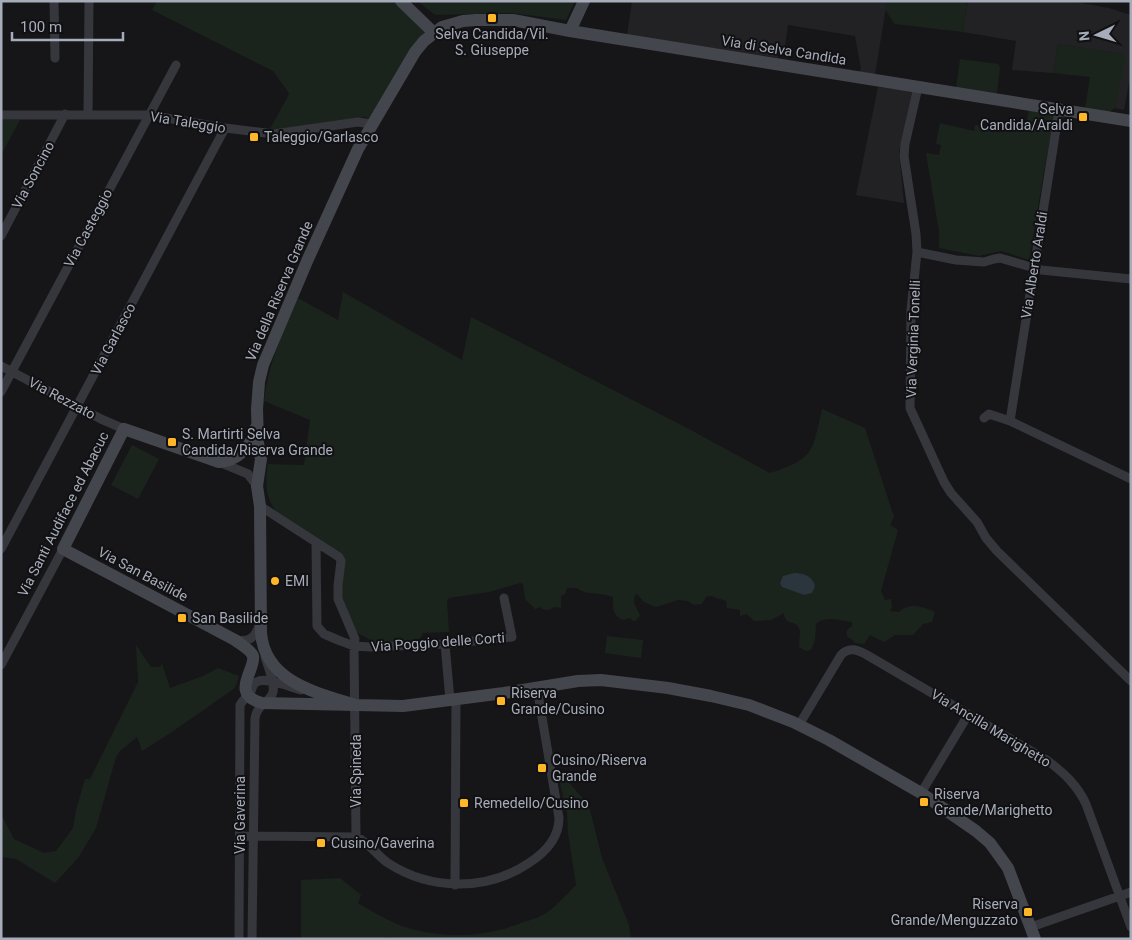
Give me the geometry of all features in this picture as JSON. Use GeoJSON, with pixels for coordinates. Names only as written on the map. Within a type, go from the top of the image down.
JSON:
{"type":"FeatureCollection","features":[{"type":"Feature","properties":{"kind":"street"},"geometry":{"type":"LineString","coordinates":[[54,1],[55,58]]}},
{"type":"Feature","properties":{"kind":"street"},"geometry":{"type":"LineString","coordinates":[[88,115],[89,1]]}},
{"type":"Feature","properties":{"kind":"street"},"geometry":{"type":"LineString","coordinates":[[401,1],[433,32]]}},
{"type":"Feature","properties":{"kind":"street"},"geometry":{"type":"LineString","coordinates":[[570,31],[584,1]]}},
{"type":"Feature","properties":{"kind":"street","name":"Via di Selva Candida"},"geometry":{"type":"LineString","coordinates":[[433,32],[451,24],[476,20],[513,20],[570,31],[1131,122]]}},
{"type":"Feature","properties":{"kind":"street","name":"Via della Riserva Grande"},"geometry":{"type":"LineString","coordinates":[[262,644],[260,506],[257,486],[261,459],[258,444],[257,416],[259,382],[270,348],[360,145],[415,52],[433,32]]}},
{"type":"Feature","properties":{"kind":"street","name":"Via Casteggio"},"geometry":{"type":"LineString","coordinates":[[1,392],[176,65]]}},
{"type":"Feature","properties":{"kind":"street","name":"Via Verginia Tonelli"},"geometry":{"type":"LineString","coordinates":[[918,87],[904,156],[917,252],[911,310],[910,408],[944,482],[951,493],[977,522],[986,538],[997,551],[1131,681]]}},
{"type":"Feature","properties":{"kind":"street","name":"Via Alberto Araldi"},"geometry":{"type":"LineString","coordinates":[[1010,421],[1059,110]]}},
{"type":"Feature","properties":{"kind":"street","name":"Via Soncino"},"geometry":{"type":"LineString","coordinates":[[1,236],[65,114]]}},
{"type":"Feature","properties":{"kind":"street","name":"Via Taleggio"},"geometry":{"type":"LineString","coordinates":[[1,115],[149,115],[257,133],[282,134],[358,122],[372,124]]}},
{"type":"Feature","properties":{"kind":"street","name":"Via Garlasco"},"geometry":{"type":"LineString","coordinates":[[1,549],[225,128]]}},
{"type":"Feature","properties":{"kind":"street"},"geometry":{"type":"LineString","coordinates":[[917,252],[956,260],[984,262],[1000,258],[1033,268],[1131,279]]}},
{"type":"Feature","properties":{"kind":"street","name":"Via Rezzato"},"geometry":{"type":"LineString","coordinates":[[1,366],[124,429]]}},
{"type":"Feature","properties":{"kind":"street"},"geometry":{"type":"LineString","coordinates":[[984,418],[989,414],[1010,421],[1131,479]]}},
{"type":"Feature","properties":{"kind":"street"},"geometry":{"type":"LineString","coordinates":[[219,462],[229,462],[234,459],[250,443],[254,435],[257,416]]}},
{"type":"Feature","properties":{"kind":"street"},"geometry":{"type":"LineString","coordinates":[[124,429],[248,474],[257,486]]}},
{"type":"Feature","properties":{"kind":"street","name":"Via Santi Audiface ed Abacuc"},"geometry":{"type":"LineString","coordinates":[[1,665],[124,429]]}},
{"type":"Feature","properties":{"kind":"street","name":"Via Poggio delle Corti"},"geometry":{"type":"LineString","coordinates":[[260,506],[339,557],[342,561],[338,599],[354,641]]}},
{"type":"Feature","properties":{"kind":"street"},"geometry":{"type":"LineString","coordinates":[[260,530],[268,523],[279,519]]}},
{"type":"Feature","properties":{"kind":"street","name":"Via Poggio delle Corti"},"geometry":{"type":"LineString","coordinates":[[316,543],[316,622],[322,632],[338,640],[390,646],[445,644],[512,637],[504,598]]}},
{"type":"Feature","properties":{"kind":"street","name":"Via San Basilide"},"geometry":{"type":"LineString","coordinates":[[63,548],[235,640],[250,652],[252,656],[253,660],[245,684],[250,695]]}},
{"type":"Feature","properties":{"kind":"street"},"geometry":{"type":"LineString","coordinates":[[235,640],[246,642],[253,638],[261,620]]}},
{"type":"Feature","properties":{"kind":"street","name":"Via Spineda"},"geometry":{"type":"LineString","coordinates":[[354,641],[356,837]]}},
{"type":"Feature","properties":{"kind":"street"},"geometry":{"type":"LineString","coordinates":[[262,644],[273,687],[272,694],[262,703]]}},
{"type":"Feature","properties":{"kind":"street"},"geometry":{"type":"LineString","coordinates":[[262,644],[271,661],[282,674],[292,682],[316,693]]}},
{"type":"Feature","properties":{"kind":"street"},"geometry":{"type":"LineString","coordinates":[[445,644],[453,700],[455,884]]}},
{"type":"Feature","properties":{"kind":"street","name":"Via Ancilla Marighetto"},"geometry":{"type":"LineString","coordinates":[[799,725],[841,654],[849,650],[856,650],[1048,761],[1065,774],[1076,787],[1089,810],[1131,927]]}},
{"type":"Feature","properties":{"kind":"street"},"geometry":{"type":"LineString","coordinates":[[356,704],[272,681],[258,681],[253,686],[250,695],[256,701],[262,703],[403,706],[591,680],[616,680],[734,701],[764,710],[799,725],[861,758],[920,793],[976,831],[998,853],[1011,874],[1033,933],[1131,892]]}},
{"type":"Feature","properties":{"kind":"street"},"geometry":{"type":"LineString","coordinates":[[240,836],[356,837],[388,863],[404,872],[431,882],[455,884],[491,880],[517,870],[541,854],[551,844],[557,835],[559,818],[537,688]]}},
{"type":"Feature","properties":{"kind":"street","name":"Via Gaverina"},"geometry":{"type":"LineString","coordinates":[[239,939],[240,710],[242,700],[250,695]]}},
{"type":"Feature","properties":{"kind":"street","name":"Via Gaverina"},"geometry":{"type":"LineString","coordinates":[[252,939],[255,718],[256,711],[262,703]]}},
{"type":"Feature","properties":{"kind":"street"},"geometry":{"type":"LineString","coordinates":[[920,793],[968,715]]}},
{"type":"Feature","properties":{"kind":"shaded area"},"geometry":{"type":"Polygon","coordinates":[[[157,1],[396,1],[428,30],[372,119],[364,117],[270,129],[289,93],[273,71],[152,10],[157,1]]]}},
{"type":"Feature","properties":{"kind":"shaded area"},"geometry":{"type":"Polygon","coordinates":[[[417,1],[575,1],[566,20],[512,13],[435,15],[417,1]]]}},
{"type":"Feature","properties":{"kind":"shaded area"},"geometry":{"type":"Polygon","coordinates":[[[632,1],[887,1],[875,75],[859,72],[861,69],[855,36],[788,25],[784,54],[778,54],[778,58],[627,35],[632,1]]]}},
{"type":"Feature","properties":{"kind":"shaded area"},"geometry":{"type":"Polygon","coordinates":[[[887,1],[968,1],[963,32],[895,24],[885,10],[887,1]]]}},
{"type":"Feature","properties":{"kind":"shaded area"},"geometry":{"type":"Polygon","coordinates":[[[968,1],[1071,1],[1109,8],[1131,15],[1131,72],[1124,110],[1115,108],[1125,54],[1058,44],[1053,73],[1012,70],[1016,41],[963,32],[968,1]]]}},
{"type":"Feature","properties":{"kind":"shaded area"},"geometry":{"type":"Polygon","coordinates":[[[1058,44],[1126,54],[1115,108],[1108,113],[1085,109],[1090,77],[1053,73],[1058,44]]]}},
{"type":"Feature","properties":{"kind":"shaded area"},"geometry":{"type":"Polygon","coordinates":[[[960,59],[998,64],[1000,67],[997,93],[956,88],[960,59]]]}},
{"type":"Feature","properties":{"kind":"shaded area"},"geometry":{"type":"Polygon","coordinates":[[[878,87],[913,91],[899,152],[904,203],[856,195],[878,87]]]}},
{"type":"Feature","properties":{"kind":"shaded area"},"geometry":{"type":"Polygon","coordinates":[[[1029,110],[1054,114],[1029,260],[1001,251],[979,256],[939,248],[939,231],[926,153],[939,155],[941,145],[936,144],[940,123],[974,131],[975,125],[1026,127],[1029,110]]]}},
{"type":"Feature","properties":{"kind":"shaded area"},"geometry":{"type":"Polygon","coordinates":[[[1,120],[20,120],[1,155],[1,120]]]}},
{"type":"Feature","properties":{"kind":"shaded area"},"geometry":{"type":"Polygon","coordinates":[[[343,292],[462,360],[471,317],[687,428],[770,473],[796,463],[809,452],[816,435],[822,409],[865,428],[894,517],[890,525],[898,530],[881,591],[885,600],[891,599],[892,607],[890,611],[899,612],[912,606],[926,608],[935,612],[932,622],[923,624],[913,635],[895,635],[884,642],[870,635],[864,644],[855,643],[847,637],[847,630],[852,626],[852,622],[833,619],[824,620],[816,624],[815,640],[811,650],[806,651],[799,647],[800,630],[797,625],[787,621],[784,613],[771,620],[754,621],[747,614],[740,616],[740,610],[727,608],[726,601],[711,596],[706,597],[702,604],[694,605],[688,601],[678,600],[656,607],[644,602],[637,594],[635,595],[634,602],[640,616],[635,621],[630,618],[623,620],[615,614],[613,597],[585,592],[577,588],[567,588],[565,594],[561,596],[561,608],[554,607],[549,610],[542,609],[541,607],[535,609],[525,599],[523,584],[520,583],[489,592],[449,598],[447,601],[449,632],[423,633],[420,639],[413,643],[379,644],[357,633],[338,605],[342,561],[276,511],[272,506],[266,483],[268,464],[304,465],[310,420],[264,401],[269,374],[282,336],[298,298],[338,320],[343,292]]]}},
{"type":"Feature","properties":{"kind":"shaded area"},"geometry":{"type":"Polygon","coordinates":[[[132,445],[159,459],[138,499],[111,485],[132,445]]]}},
{"type":"Feature","properties":{"kind":"shaded area"},"geometry":{"type":"Polygon","coordinates":[[[794,573],[810,577],[815,586],[812,593],[804,595],[782,587],[780,583],[783,576],[794,573]]]}},
{"type":"Feature","properties":{"kind":"shaded area"},"geometry":{"type":"Polygon","coordinates":[[[607,636],[643,640],[641,658],[605,653],[607,636]]]}},
{"type":"Feature","properties":{"kind":"shaded area"},"geometry":{"type":"Polygon","coordinates":[[[136,645],[151,667],[160,667],[162,664],[170,688],[203,676],[218,668],[239,676],[235,688],[142,751],[137,737],[120,751],[116,757],[96,828],[78,858],[55,883],[16,859],[1,857],[1,814],[14,839],[44,853],[56,851],[73,828],[85,779],[90,779],[138,682],[136,645]]]}},
{"type":"Feature","properties":{"kind":"shaded area"},"geometry":{"type":"Polygon","coordinates":[[[565,778],[587,803],[602,858],[629,925],[631,939],[402,939],[388,937],[379,939],[301,939],[301,880],[340,878],[361,895],[358,903],[396,924],[431,933],[462,935],[492,932],[546,913],[576,885],[567,813],[559,779],[565,778]]]}},
{"type":"Feature","properties":{"kind":"place","name":"Selva Candida/Vil. S. Giuseppe"},"geometry":{"type":"Point","coordinates":[492,18]}},
{"type":"Feature","properties":{"kind":"place","name":"Selva Candida/Araldi"},"geometry":{"type":"Point","coordinates":[1083,117]}},
{"type":"Feature","properties":{"kind":"place","name":"Taleggio/Garlasco"},"geometry":{"type":"Point","coordinates":[254,137]}},
{"type":"Feature","properties":{"kind":"place","name":"S. Martirti Selva Candida/Riserva Grande"},"geometry":{"type":"Point","coordinates":[172,442]}},
{"type":"Feature","properties":{"kind":"place","name":"EMI"},"geometry":{"type":"Point","coordinates":[275,581]}},
{"type":"Feature","properties":{"kind":"place","name":"San Basilide"},"geometry":{"type":"Point","coordinates":[182,618]}},
{"type":"Feature","properties":{"kind":"place","name":"Riserva Grande/Cusino"},"geometry":{"type":"Point","coordinates":[501,701]}},
{"type":"Feature","properties":{"kind":"place","name":"Cusino/Riserva Grande"},"geometry":{"type":"Point","coordinates":[542,768]}},
{"type":"Feature","properties":{"kind":"place","name":"Riserva Grande/Marighetto"},"geometry":{"type":"Point","coordinates":[924,802]}},
{"type":"Feature","properties":{"kind":"place","name":"Remedello/Cusino"},"geometry":{"type":"Point","coordinates":[464,803]}},
{"type":"Feature","properties":{"kind":"place","name":"Cusino/Gaverina"},"geometry":{"type":"Point","coordinates":[321,843]}},
{"type":"Feature","properties":{"kind":"place","name":"Riserva Grande/Menguzzato"},"geometry":{"type":"Point","coordinates":[1028,912]}}]}
